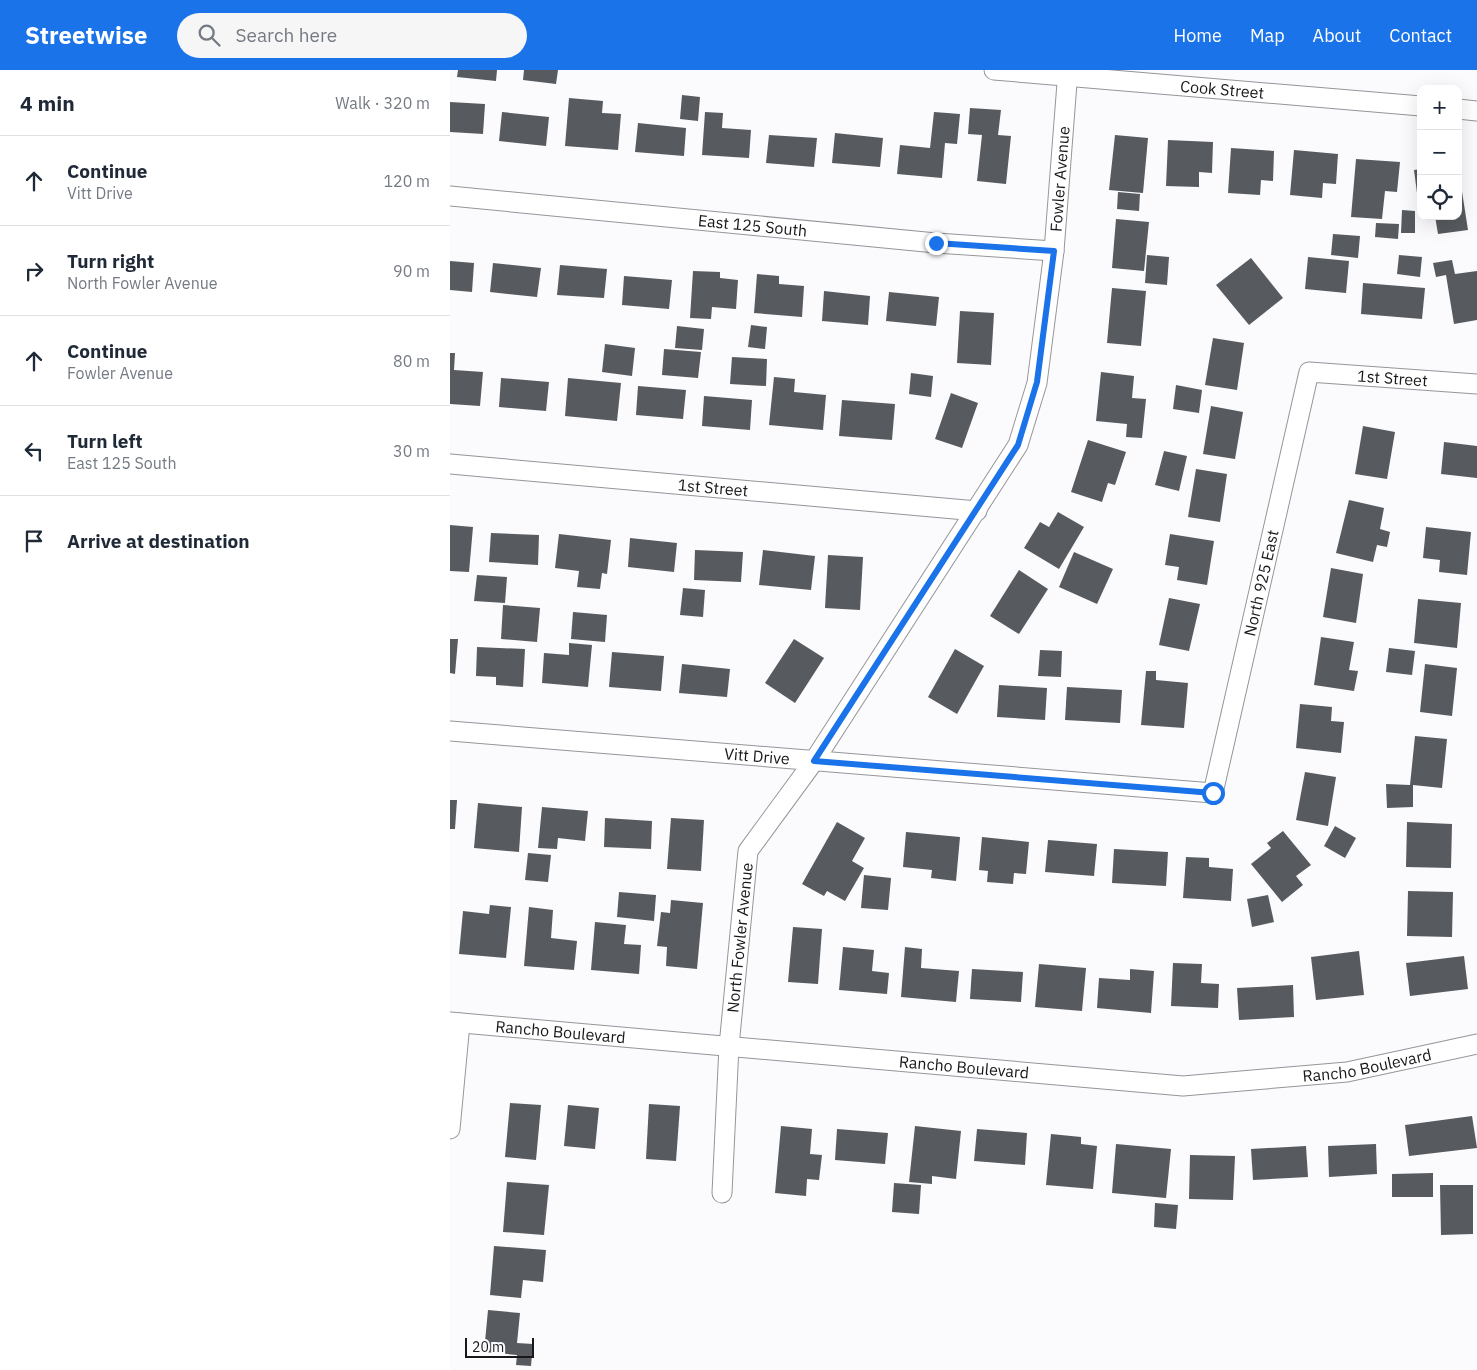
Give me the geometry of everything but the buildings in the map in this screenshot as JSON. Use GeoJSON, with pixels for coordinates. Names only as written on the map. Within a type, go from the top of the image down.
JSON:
{"type":"FeatureCollection","features":[{"type":"Feature","properties":{"kind":"street","name":"Cook Street"},"geometry":{"type":"LineString","coordinates":[[994,70],[1068,73],[1417,106]]}},
{"type":"Feature","properties":{"kind":"street","name":"Fowler Avenue"},"geometry":{"type":"LineString","coordinates":[[977,511],[1018,445],[1037,382],[1054,251],[1068,73]]}},
{"type":"Feature","properties":{"kind":"street"},"geometry":{"type":"LineString","coordinates":[[1462,110],[1477,111]]}},
{"type":"Feature","properties":{"kind":"street","name":"East 125 South"},"geometry":{"type":"LineString","coordinates":[[450,196],[936,243],[1054,251]]}},
{"type":"Feature","properties":{"kind":"street","name":"1st Street"},"geometry":{"type":"LineString","coordinates":[[1309,372],[1477,384]]}},
{"type":"Feature","properties":{"kind":"street","name":"North 925 East"},"geometry":{"type":"LineString","coordinates":[[1213,793],[1309,372]]}},
{"type":"Feature","properties":{"kind":"street","name":"1st Street"},"geometry":{"type":"LineString","coordinates":[[450,464],[977,511]]}},
{"type":"Feature","properties":{"kind":"street","name":"North Fowler Avenue"},"geometry":{"type":"LineString","coordinates":[[722,1193],[730,1046],[748,851],[814,761],[977,511]]}},
{"type":"Feature","properties":{"kind":"street","name":"Vitt Drive"},"geometry":{"type":"LineString","coordinates":[[450,731],[1213,793]]}},
{"type":"Feature","properties":{"kind":"street"},"geometry":{"type":"LineString","coordinates":[[450,1129],[455,1022]]}},
{"type":"Feature","properties":{"kind":"street","name":"Rancho Boulevard"},"geometry":{"type":"LineString","coordinates":[[455,1022],[1183,1086],[1347,1072],[1477,1044]]}},
{"type":"Feature","properties":{"kind":"route"},"geometry":{"type":"LineString","coordinates":[[936,243],[1054,251],[1037,382],[1018,445],[814,761],[1213,793]]}}]}
